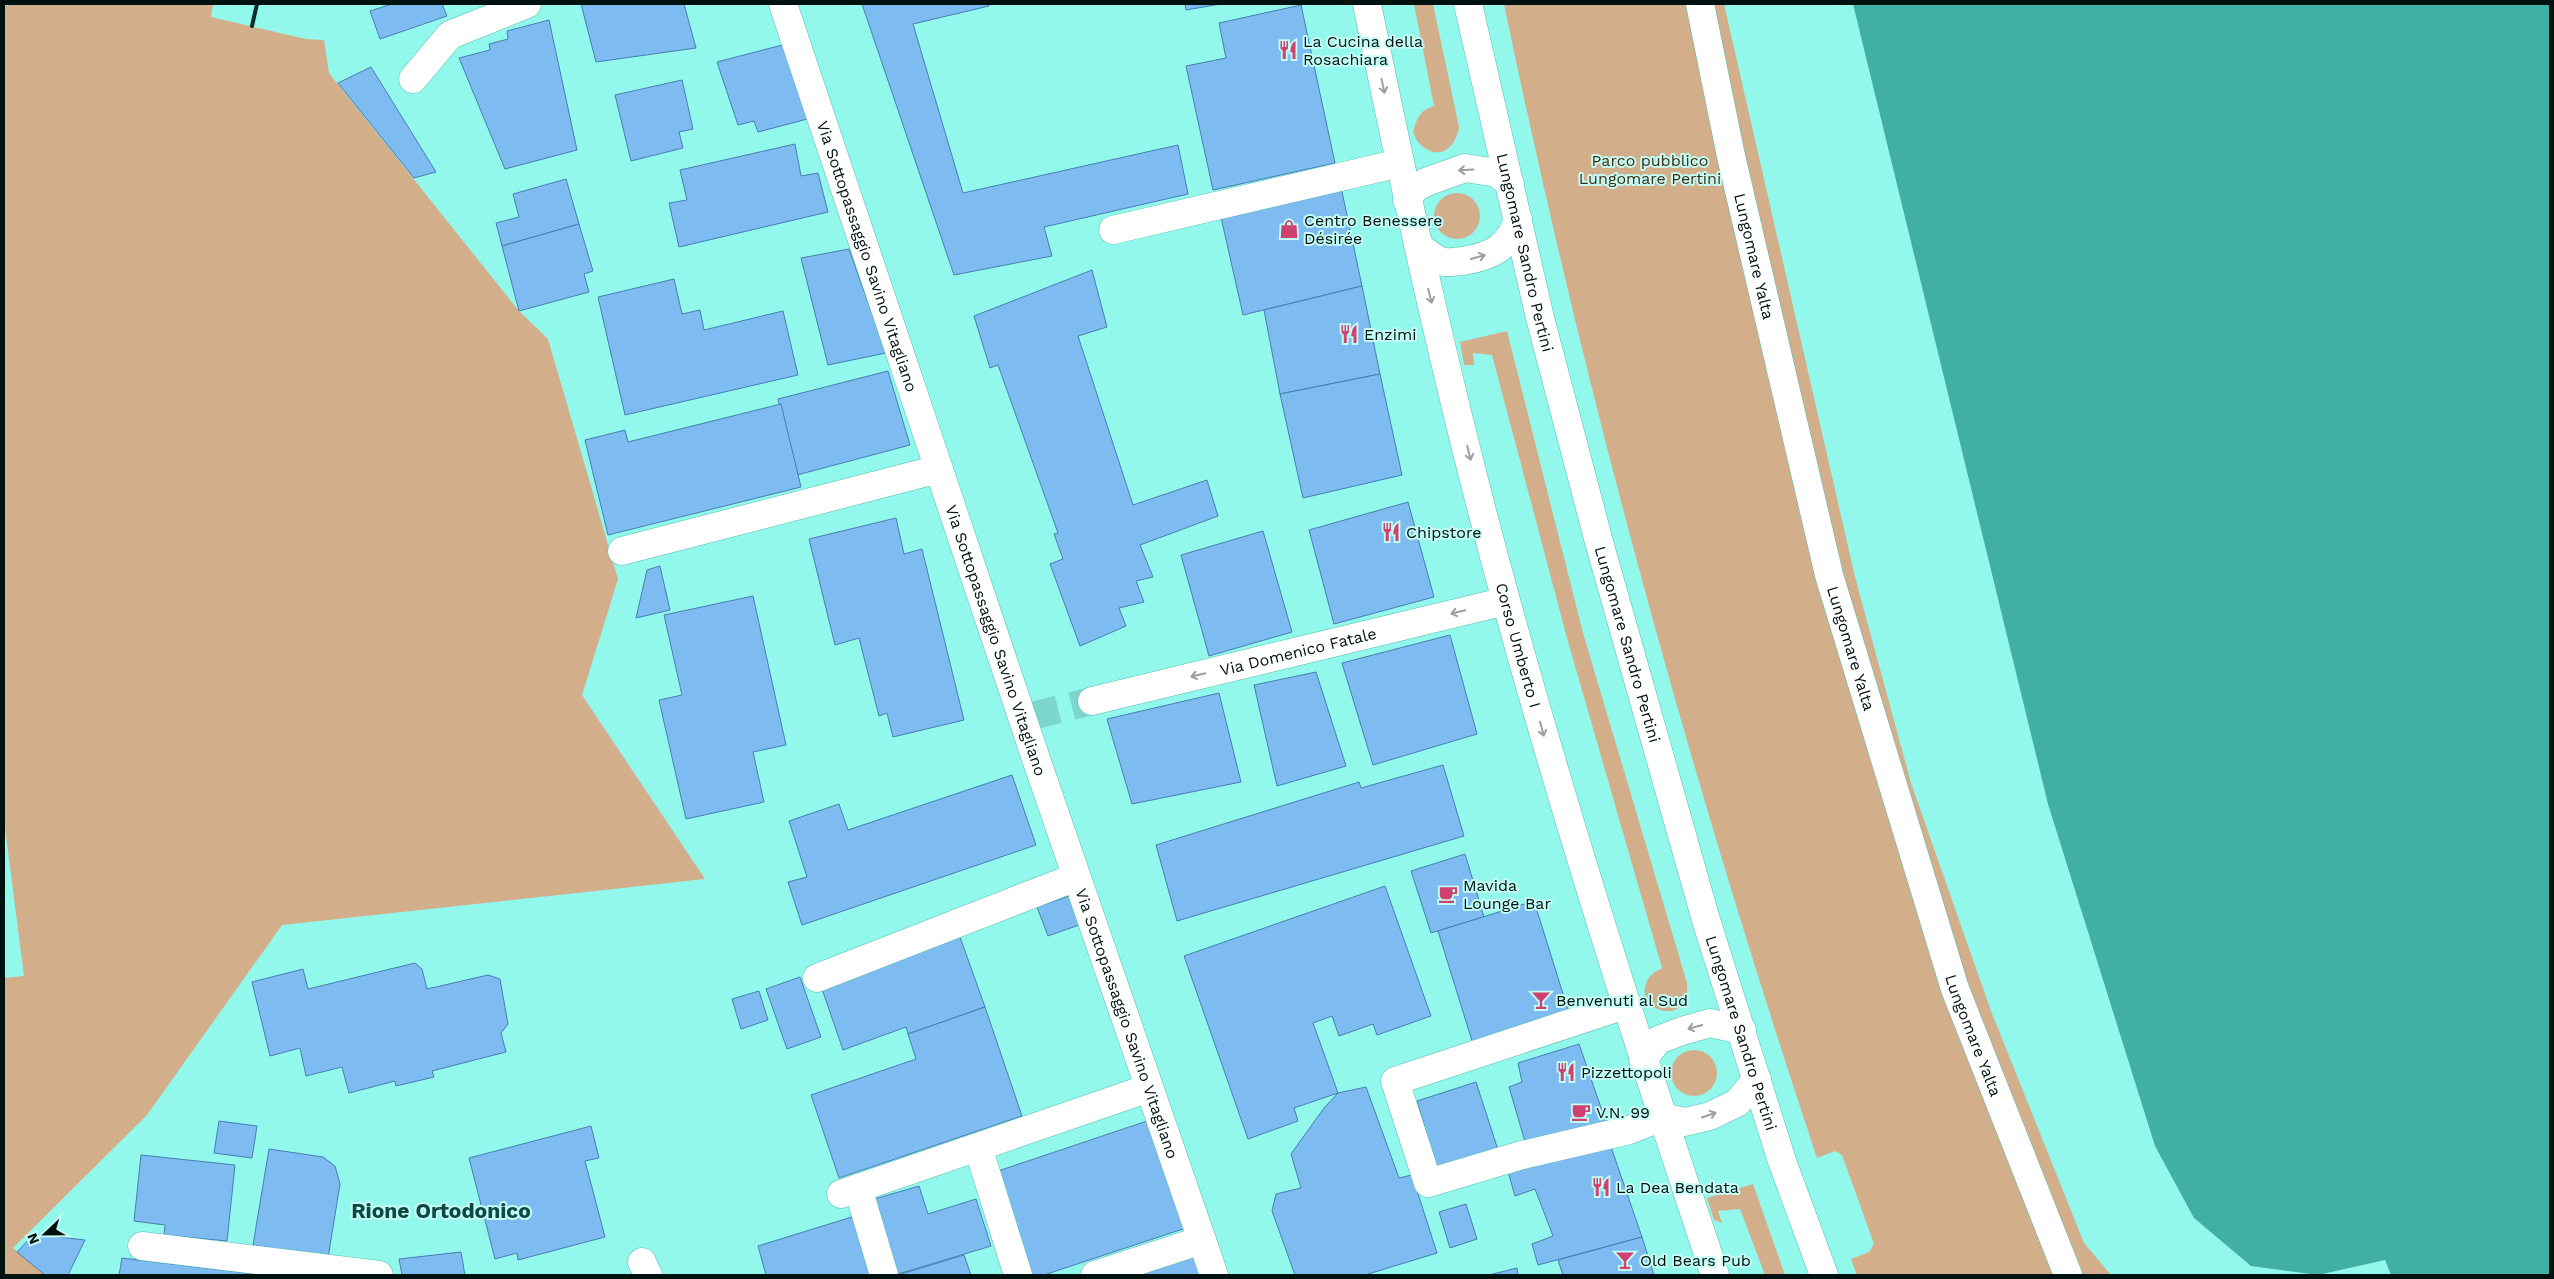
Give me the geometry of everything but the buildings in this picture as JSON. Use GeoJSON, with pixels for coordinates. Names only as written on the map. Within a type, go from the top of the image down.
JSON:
{"type":"FeatureCollection","features":[{"type":"Feature","properties":{"kind":"street"},"geometry":{"type":"LineString","coordinates":[[413,79],[450,35],[527,4]]}},
{"type":"Feature","properties":{"kind":"street","name":"Via Sottopassaggio Savino Vitagliano"},"geometry":{"type":"LineString","coordinates":[[783,4],[939,469],[1027,717],[1076,877],[1214,1275]]}},
{"type":"Feature","properties":{"kind":"street","name":"Corso Umberto I"},"geometry":{"type":"LineString","coordinates":[[1367,4],[1407,200],[1506,601],[1625,1005],[1715,1275]]}},
{"type":"Feature","properties":{"kind":"street","name":"Lungomare Sandro Pertini"},"geometry":{"type":"LineString","coordinates":[[1468,4],[1540,318],[1599,542],[1706,920],[1782,1161],[1824,1275]]}},
{"type":"Feature","properties":{"kind":"street","name":"Lungomare Yalta"},"geometry":{"type":"LineString","coordinates":[[1700,4],[1731,156],[1829,575],[1955,989],[2068,1275]]}},
{"type":"Feature","properties":{"kind":"street"},"geometry":{"type":"LineString","coordinates":[[1114,230],[1400,163]]}},
{"type":"Feature","properties":{"kind":"street"},"geometry":{"type":"LineString","coordinates":[[1407,200],[1415,188],[1465,168],[1497,173],[1510,184]]}},
{"type":"Feature","properties":{"kind":"street"},"geometry":{"type":"LineString","coordinates":[[1418,245],[1431,256],[1445,262],[1473,259],[1494,252],[1505,244],[1513,234],[1518,219]]}},
{"type":"Feature","properties":{"kind":"street"},"geometry":{"type":"LineString","coordinates":[[622,551],[939,469]]}},
{"type":"Feature","properties":{"kind":"street","name":"Via Domenico Fatale"},"geometry":{"type":"LineString","coordinates":[[1092,701],[1506,601]]}},
{"type":"Feature","properties":{"kind":"street"},"geometry":{"type":"LineString","coordinates":[[817,978],[1076,877]]}},
{"type":"Feature","properties":{"kind":"street"},"geometry":{"type":"LineString","coordinates":[[1625,1005],[1395,1081],[1428,1183],[1522,1155],[1629,1130],[1662,1116],[1685,1122],[1710,1116],[1737,1103],[1757,1079]]}},
{"type":"Feature","properties":{"kind":"street"},"geometry":{"type":"LineString","coordinates":[[1643,1059],[1658,1040],[1682,1031],[1710,1023],[1742,1030]]}},
{"type":"Feature","properties":{"kind":"street"},"geometry":{"type":"LineString","coordinates":[[884,1275],[849,1191],[1149,1088]]}},
{"type":"Feature","properties":{"kind":"street"},"geometry":{"type":"LineString","coordinates":[[978,1147],[1018,1275]]}},
{"type":"Feature","properties":{"kind":"street"},"geometry":{"type":"LineString","coordinates":[[1095,1275],[1202,1240]]}},
{"type":"Feature","properties":{"kind":"street"},"geometry":{"type":"LineString","coordinates":[[142,1246],[379,1275]]}},
{"type":"Feature","properties":{"kind":"green space"},"geometry":{"type":"Polygon","coordinates":[[[4,4],[213,4],[211,17],[306,39],[324,40],[329,73],[519,311],[548,339],[618,579],[582,695],[705,879],[282,925],[147,1115],[13,1248],[45,1275],[4,1275],[4,978],[24,976],[4,820],[4,4]]]}},
{"type":"Feature","properties":{"kind":"green space"},"geometry":{"type":"Polygon","coordinates":[[[1414,4],[1433,4],[1459,127],[1451,146],[1441,152],[1428,150],[1421,145],[1413,132],[1420,115],[1425,110],[1434,106],[1414,4]]]}},
{"type":"Feature","properties":{"kind":"green space","name":"Parco pubblico Lungomare Pertini"},"geometry":{"type":"Polygon","coordinates":[[[1504,4],[1724,4],[1855,577],[1911,783],[1991,1011],[2084,1243],[2111,1275],[1857,1275],[1851,1259],[1869,1252],[1874,1244],[1842,1155],[1835,1151],[1817,1158],[1726,873],[1684,730],[1605,441],[1569,296],[1504,4]]]}},
{"type":"Feature","properties":{"kind":"green space"},"geometry":{"type":"Polygon","coordinates":[[[1457,193],[1470,197],[1476,203],[1480,216],[1476,229],[1470,235],[1457,239],[1444,235],[1438,229],[1434,216],[1438,203],[1444,197],[1457,193]]]}},
{"type":"Feature","properties":{"kind":"green space"},"geometry":{"type":"Polygon","coordinates":[[[1507,331],[1583,633],[1687,983],[1685,1001],[1675,1010],[1661,1010],[1646,1002],[1645,986],[1647,981],[1649,977],[1662,968],[1567,638],[1492,355],[1473,353],[1474,365],[1464,365],[1460,342],[1507,331]]]}},
{"type":"Feature","properties":{"kind":"green space"},"geometry":{"type":"Polygon","coordinates":[[[1690,1050],[1698,1050],[1707,1054],[1713,1060],[1717,1073],[1713,1086],[1707,1092],[1698,1096],[1690,1096],[1681,1092],[1675,1086],[1671,1077],[1671,1069],[1675,1060],[1681,1054],[1690,1050]]]}},
{"type":"Feature","properties":{"kind":"green space"},"geometry":{"type":"Polygon","coordinates":[[[1753,1184],[1785,1275],[1765,1275],[1740,1209],[1718,1211],[1722,1223],[1714,1220],[1707,1198],[1753,1184]]]}},
{"type":"Feature","properties":{"kind":"shaded area"},"geometry":{"type":"Polygon","coordinates":[[[1853,4],[2550,4],[2550,1275],[2391,1275],[2385,1260],[2318,1275],[2251,1266],[2194,1218],[2155,1146],[2048,804],[1853,4]]]}},
{"type":"Feature","properties":{"kind":"tunnel"},"geometry":{"type":"LineString","coordinates":[[1031,716],[1092,701]]}},
{"type":"Feature","properties":{"kind":"railway"},"geometry":{"type":"LineString","coordinates":[[252,26],[257,4]]}},
{"type":"Feature","properties":{"kind":"place","name":"La Cucina della Rosachiara"},"geometry":{"type":"Point","coordinates":[1288,50]}},
{"type":"Feature","properties":{"kind":"place","name":"Centro Benessere Désirée"},"geometry":{"type":"Point","coordinates":[1289,229]}},
{"type":"Feature","properties":{"kind":"place","name":"Enzimi"},"geometry":{"type":"Point","coordinates":[1349,334]}},
{"type":"Feature","properties":{"kind":"place","name":"Chipstore"},"geometry":{"type":"Point","coordinates":[1391,532]}},
{"type":"Feature","properties":{"kind":"place","name":"Mavida Lounge Bar"},"geometry":{"type":"Point","coordinates":[1448,894]}},
{"type":"Feature","properties":{"kind":"place","name":"Benvenuti al Sud"},"geometry":{"type":"Point","coordinates":[1541,1000]}},
{"type":"Feature","properties":{"kind":"place","name":"Pizzettopoli"},"geometry":{"type":"Point","coordinates":[1566,1072]}},
{"type":"Feature","properties":{"kind":"place","name":"V.N. 99"},"geometry":{"type":"Point","coordinates":[1581,1112]}},
{"type":"Feature","properties":{"kind":"place","name":"La Dea Bendata"},"geometry":{"type":"Point","coordinates":[1601,1187]}},
{"type":"Feature","properties":{"kind":"place","name":"Old Bears Pub"},"geometry":{"type":"Point","coordinates":[1625,1260]}},
{"type":"Feature","properties":{"kind":"district","name":"Rione Ortodonico"},"geometry":{"type":"Point","coordinates":[441,1210]}}]}
